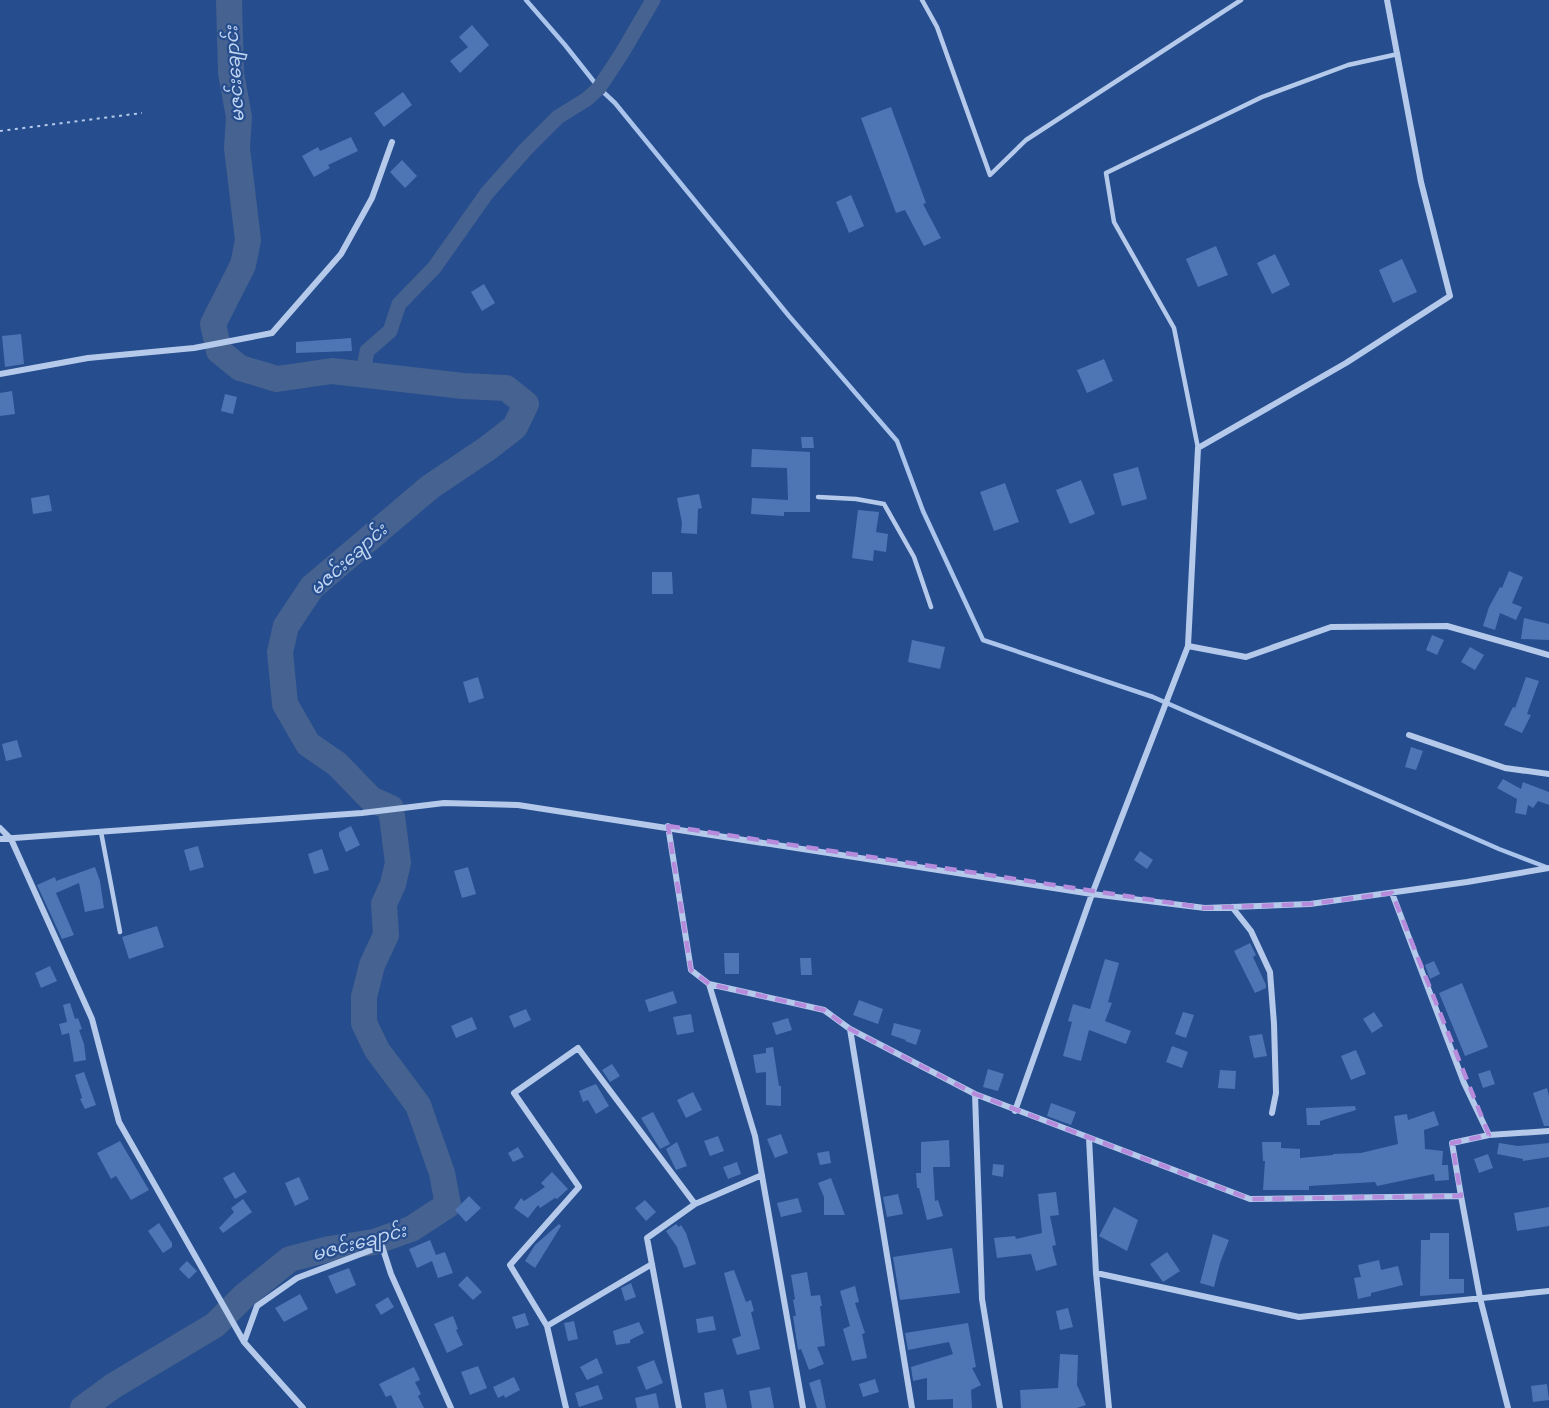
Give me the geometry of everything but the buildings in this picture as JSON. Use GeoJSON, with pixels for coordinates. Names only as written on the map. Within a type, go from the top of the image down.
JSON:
{"type":"FeatureCollection","features":[{"type":"Feature","properties":{"kind":"street"},"geometry":{"type":"LineString","coordinates":[[1016,1111],[1092,894],[1188,646],[1198,448],[1346,363],[1450,297],[1421,182],[1387,0]]}},
{"type":"Feature","properties":{"kind":"street"},"geometry":{"type":"LineString","coordinates":[[0,374],[88,358],[194,348],[272,333],[340,254],[372,198],[392,142]]}},
{"type":"Feature","properties":{"kind":"street"},"geometry":{"type":"LineString","coordinates":[[1188,646],[1246,657],[1330,627],[1447,626],[1549,655]]}},
{"type":"Feature","properties":{"kind":"street"},"geometry":{"type":"LineString","coordinates":[[1409,735],[1505,768],[1549,774]]}},
{"type":"Feature","properties":{"kind":"street"},"geometry":{"type":"LineString","coordinates":[[0,839],[362,813],[444,803],[518,805],[668,826],[1092,894],[1205,908],[1310,904],[1549,868]]}},
{"type":"Feature","properties":{"kind":"street"},"geometry":{"type":"LineString","coordinates":[[668,826],[692,970],[709,984],[824,1010],[850,1029],[975,1095],[1250,1199],[1461,1196]]}},
{"type":"Feature","properties":{"kind":"street"},"geometry":{"type":"LineString","coordinates":[[0,828],[10,839],[92,1019],[119,1122],[244,1342],[303,1408]]}},
{"type":"Feature","properties":{"kind":"street"},"geometry":{"type":"LineString","coordinates":[[1392,893],[1464,1083],[1489,1135]]}},
{"type":"Feature","properties":{"kind":"street"},"geometry":{"type":"LineString","coordinates":[[1232,907],[1251,931],[1270,972],[1276,1094],[1272,1113]]}},
{"type":"Feature","properties":{"kind":"street"},"geometry":{"type":"LineString","coordinates":[[709,984],[755,1136],[803,1408]]}},
{"type":"Feature","properties":{"kind":"street"},"geometry":{"type":"LineString","coordinates":[[850,1029],[912,1408]]}},
{"type":"Feature","properties":{"kind":"street"},"geometry":{"type":"LineString","coordinates":[[566,1408],[547,1326],[510,1265],[579,1187],[514,1093],[578,1048],[695,1204]]}},
{"type":"Feature","properties":{"kind":"street"},"geometry":{"type":"LineString","coordinates":[[975,1095],[982,1299],[1000,1408]]}},
{"type":"Feature","properties":{"kind":"street"},"geometry":{"type":"LineString","coordinates":[[1508,1408],[1480,1298],[1452,1143],[1489,1135],[1549,1131]]}},
{"type":"Feature","properties":{"kind":"street"},"geometry":{"type":"LineString","coordinates":[[1089,1138],[1096,1273],[1109,1408]]}},
{"type":"Feature","properties":{"kind":"street"},"geometry":{"type":"LineString","coordinates":[[679,1408],[647,1238],[695,1204],[762,1175]]}},
{"type":"Feature","properties":{"kind":"street"},"geometry":{"type":"LineString","coordinates":[[244,1342],[257,1306],[297,1278],[382,1246],[391,1274],[451,1408]]}},
{"type":"Feature","properties":{"kind":"street"},"geometry":{"type":"LineString","coordinates":[[547,1326],[652,1264]]}},
{"type":"Feature","properties":{"kind":"street"},"geometry":{"type":"LineString","coordinates":[[1096,1273],[1299,1317],[1549,1291]]}},
{"type":"Feature","properties":{"kind":"lane"},"geometry":{"type":"LineString","coordinates":[[922,0],[937,27],[990,175],[1026,140],[1241,0]]}},
{"type":"Feature","properties":{"kind":"lane"},"geometry":{"type":"LineString","coordinates":[[1198,448],[1174,328],[1114,222],[1106,173],[1262,97],[1348,65],[1398,54]]}},
{"type":"Feature","properties":{"kind":"lane"},"geometry":{"type":"LineString","coordinates":[[818,497],[856,499],[884,504],[914,557],[931,607]]}},
{"type":"Feature","properties":{"kind":"lane"},"geometry":{"type":"LineString","coordinates":[[101,832],[120,932]]}},
{"type":"Feature","properties":{"kind":"path"},"geometry":{"type":"LineString","coordinates":[[0,131],[142,113]]}},
{"type":"Feature","properties":{"kind":"highlighted area"},"geometry":{"type":"Polygon","coordinates":[[[668,826],[1205,908],[1310,904],[1392,893],[1489,1135],[1452,1143],[1461,1196],[1250,1199],[975,1094],[850,1029],[824,1010],[709,984],[691,970],[668,826]]]}},
{"type":"Feature","properties":{"kind":"waterway","name":"မဇင်းချောင်း"},"geometry":{"type":"LineString","coordinates":[[83,1408],[113,1386],[215,1325],[244,1296],[290,1259],[329,1249],[374,1242],[411,1229],[448,1205],[442,1173],[418,1105],[377,1050],[364,1023],[364,997],[372,965],[386,935],[384,904],[393,884],[398,863],[391,808],[371,799],[337,764],[308,744],[285,704],[280,652],[286,626],[312,587],[430,487],[515,427],[526,404],[506,388],[463,386],[332,371],[277,379],[240,368],[219,351],[213,324],[243,265],[248,240],[237,148],[239,117],[231,73],[229,0]]}},
{"type":"Feature","properties":{"kind":"waterway"},"geometry":{"type":"LineString","coordinates":[[526,0],[599,88],[615,103],[789,316],[897,441],[923,511],[983,640],[1153,697],[1499,849],[1546,867]]}},
{"type":"Feature","properties":{"kind":"waterway"},"geometry":{"type":"LineString","coordinates":[[363,374],[367,351],[390,331],[399,304],[434,268],[487,193],[526,149],[558,117],[587,99],[599,88],[653,0]]}}]}
